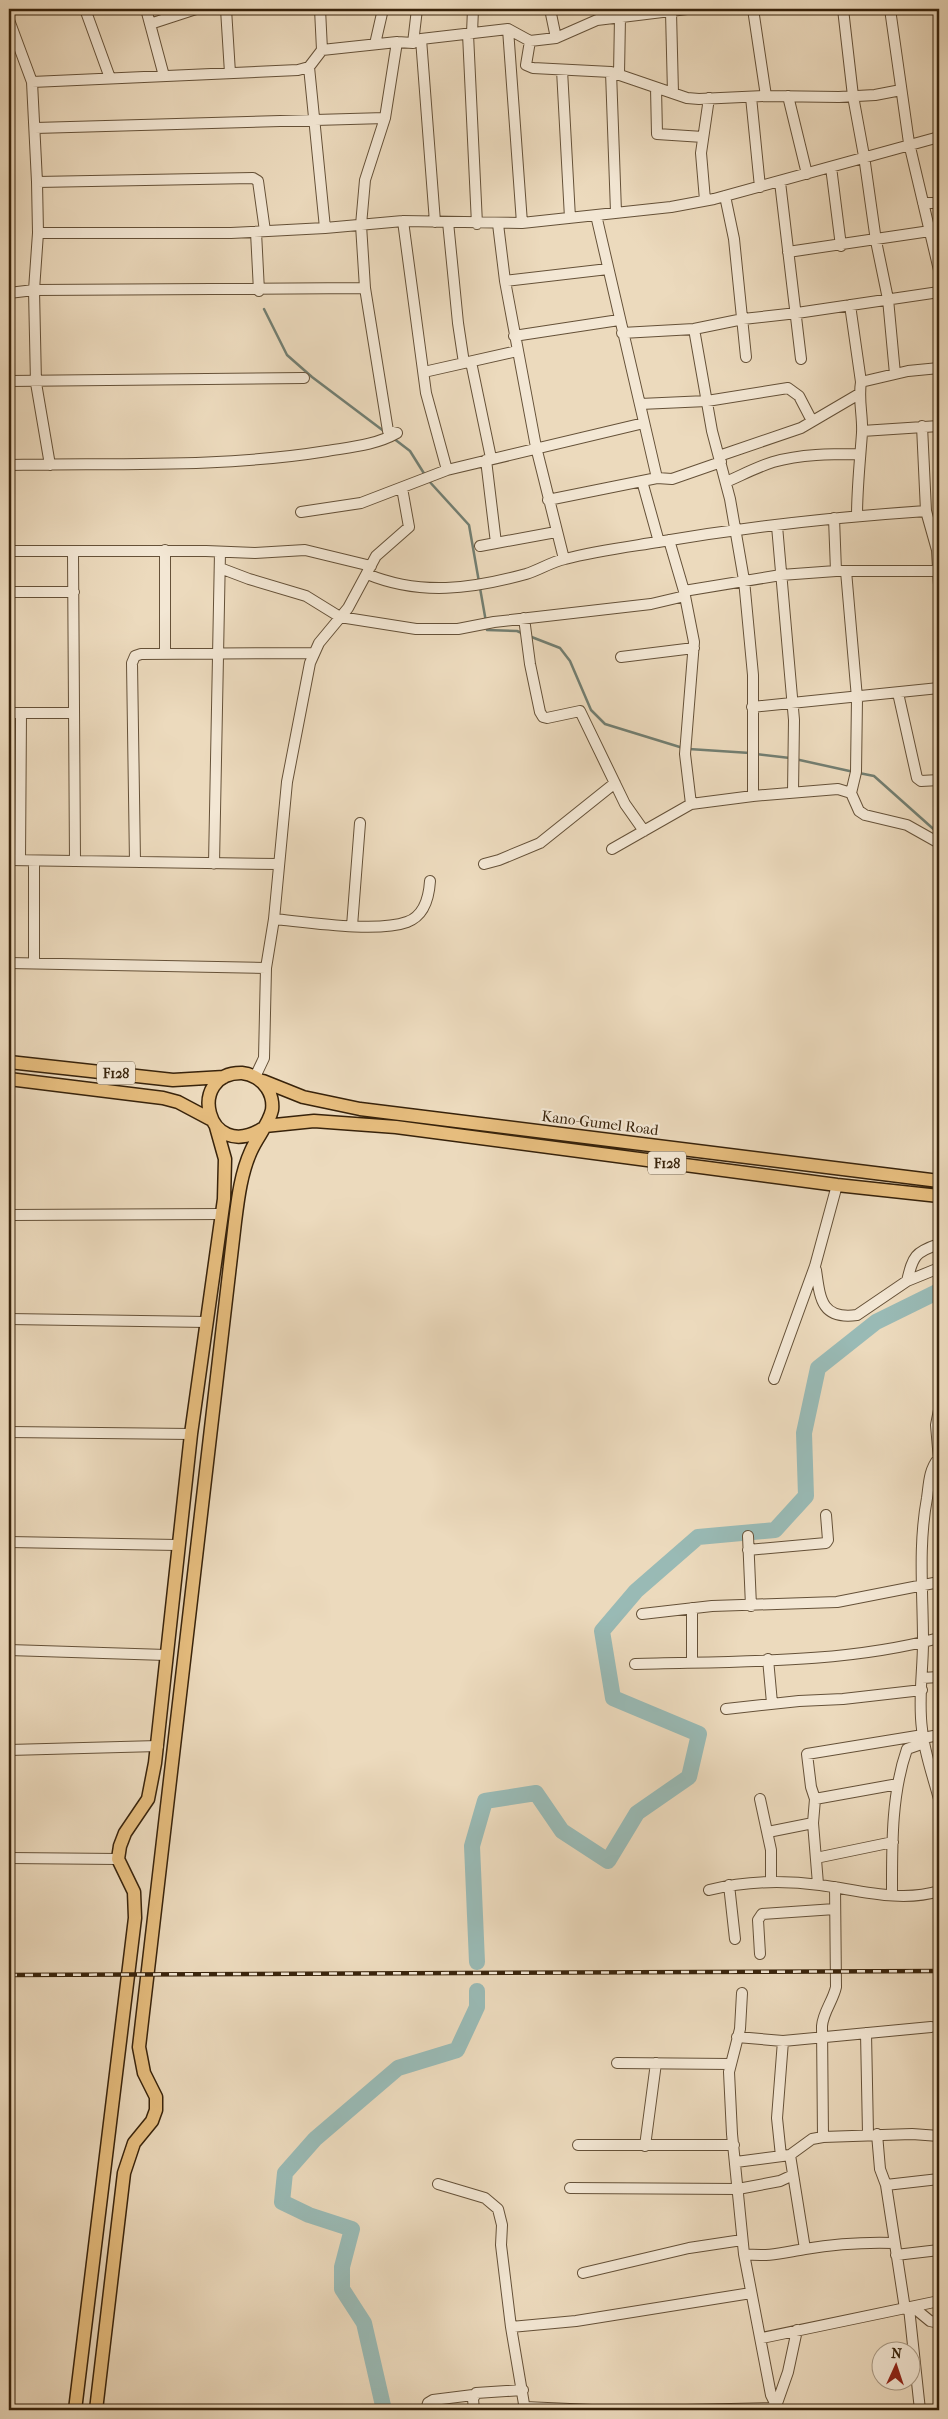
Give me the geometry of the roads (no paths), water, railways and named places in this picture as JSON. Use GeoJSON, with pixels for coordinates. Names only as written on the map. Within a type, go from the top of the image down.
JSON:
{"type":"FeatureCollection","features":[{"type":"Feature","properties":{"kind":"main road","name":"F128"},"geometry":{"type":"LineString","coordinates":[[9,1062],[172,1080],[224,1077],[240,1073],[258,1079]]}},
{"type":"Feature","properties":{"kind":"main road"},"geometry":{"type":"LineString","coordinates":[[75,2410],[128,1979],[135,1905],[134,1892],[118,1859],[125,1833],[148,1800],[158,1746],[177,1545],[222,1214],[225,1159],[208,1109],[211,1091],[224,1077]]}},
{"type":"Feature","properties":{"kind":"main road","name":"F128"},"geometry":{"type":"LineString","coordinates":[[9,1079],[163,1098],[178,1102],[213,1123],[226,1134],[239,1138],[251,1136],[263,1128]]}},
{"type":"Feature","properties":{"kind":"main road"},"geometry":{"type":"LineString","coordinates":[[96,2410],[124,2173],[134,2143],[152,2121],[156,2110],[156,2097],[144,2073],[139,2047],[235,1222],[244,1170],[272,1108],[271,1097],[258,1079]]}},
{"type":"Feature","properties":{"kind":"main road","name":"Kano-Gumel Road"},"geometry":{"type":"LineString","coordinates":[[258,1079],[303,1097],[360,1109],[939,1181]]}},
{"type":"Feature","properties":{"kind":"main road","name":"Kano-Gumel Road"},"geometry":{"type":"LineString","coordinates":[[263,1128],[321,1121],[396,1127],[837,1185],[939,1196]]}},
{"type":"Feature","properties":{"kind":"main road"},"geometry":{"type":"LineString","coordinates":[[738,1172],[739,1157]]}},
{"type":"Feature","properties":{"kind":"main road"},"geometry":{"type":"LineString","coordinates":[[128,1979],[147,1982]]}},
{"type":"Feature","properties":{"kind":"street"},"geometry":{"type":"LineString","coordinates":[[85,9],[110,78]]}},
{"type":"Feature","properties":{"kind":"street"},"geometry":{"type":"LineString","coordinates":[[146,9],[164,76]]}},
{"type":"Feature","properties":{"kind":"street"},"geometry":{"type":"LineString","coordinates":[[150,24],[196,9]]}},
{"type":"Feature","properties":{"kind":"street"},"geometry":{"type":"LineString","coordinates":[[226,9],[230,73]]}},
{"type":"Feature","properties":{"kind":"street"},"geometry":{"type":"LineString","coordinates":[[32,82],[298,70],[309,67],[322,50],[320,9]]}},
{"type":"Feature","properties":{"kind":"street"},"geometry":{"type":"LineString","coordinates":[[376,44],[382,9]]}},
{"type":"Feature","properties":{"kind":"street"},"geometry":{"type":"LineString","coordinates":[[417,9],[417,41],[435,222]]}},
{"type":"Feature","properties":{"kind":"street"},"geometry":{"type":"LineString","coordinates":[[473,9],[470,34],[477,224]]}},
{"type":"Feature","properties":{"kind":"street"},"geometry":{"type":"LineString","coordinates":[[550,9],[556,38]]}},
{"type":"Feature","properties":{"kind":"street"},"geometry":{"type":"LineString","coordinates":[[595,9],[597,20]]}},
{"type":"Feature","properties":{"kind":"street"},"geometry":{"type":"LineString","coordinates":[[322,50],[417,41],[508,29],[530,41],[556,38],[597,20],[687,9]]}},
{"type":"Feature","properties":{"kind":"street"},"geometry":{"type":"LineString","coordinates":[[753,9],[766,96]]}},
{"type":"Feature","properties":{"kind":"street"},"geometry":{"type":"LineString","coordinates":[[843,9],[853,96],[876,241],[888,299],[895,374]]}},
{"type":"Feature","properties":{"kind":"street"},"geometry":{"type":"LineString","coordinates":[[890,9],[909,143],[939,270]]}},
{"type":"Feature","properties":{"kind":"street"},"geometry":{"type":"LineString","coordinates":[[671,12],[673,93]]}},
{"type":"Feature","properties":{"kind":"street"},"geometry":{"type":"LineString","coordinates":[[616,212],[615,73],[620,17]]}},
{"type":"Feature","properties":{"kind":"street"},"geometry":{"type":"LineString","coordinates":[[9,20],[32,82],[38,233],[34,290],[36,383],[50,464]]}},
{"type":"Feature","properties":{"kind":"street"},"geometry":{"type":"LineString","coordinates":[[508,29],[522,223]]}},
{"type":"Feature","properties":{"kind":"street"},"geometry":{"type":"LineString","coordinates":[[530,41],[526,64],[533,68],[615,73],[687,98],[853,96],[901,90]]}},
{"type":"Feature","properties":{"kind":"street"},"geometry":{"type":"LineString","coordinates":[[9,466],[223,463],[281,458],[375,443],[392,432],[365,288],[361,225],[368,168],[385,118],[397,42]]}},
{"type":"Feature","properties":{"kind":"street"},"geometry":{"type":"LineString","coordinates":[[309,67],[325,228]]}},
{"type":"Feature","properties":{"kind":"street"},"geometry":{"type":"LineString","coordinates":[[562,70],[570,218]]}},
{"type":"Feature","properties":{"kind":"street"},"geometry":{"type":"LineString","coordinates":[[656,88],[657,134],[703,137]]}},
{"type":"Feature","properties":{"kind":"street"},"geometry":{"type":"LineString","coordinates":[[788,96],[807,174]]}},
{"type":"Feature","properties":{"kind":"street"},"geometry":{"type":"LineString","coordinates":[[751,97],[760,187]]}},
{"type":"Feature","properties":{"kind":"street"},"geometry":{"type":"LineString","coordinates":[[705,200],[701,167],[709,98]]}},
{"type":"Feature","properties":{"kind":"street"},"geometry":{"type":"LineString","coordinates":[[35,128],[385,118]]}},
{"type":"Feature","properties":{"kind":"street"},"geometry":{"type":"LineString","coordinates":[[38,233],[260,231],[325,228],[403,221],[498,224],[570,218],[671,207],[725,196],[780,182],[909,143],[939,137]]}},
{"type":"Feature","properties":{"kind":"street"},"geometry":{"type":"LineString","coordinates":[[831,167],[841,246]]}},
{"type":"Feature","properties":{"kind":"street"},"geometry":{"type":"LineString","coordinates":[[37,182],[253,178],[258,181],[260,231],[259,290]]}},
{"type":"Feature","properties":{"kind":"street"},"geometry":{"type":"LineString","coordinates":[[780,182],[788,252],[798,313],[801,359]]}},
{"type":"Feature","properties":{"kind":"street"},"geometry":{"type":"LineString","coordinates":[[725,196],[734,239],[746,358]]}},
{"type":"Feature","properties":{"kind":"street"},"geometry":{"type":"LineString","coordinates":[[924,203],[939,203]]}},
{"type":"Feature","properties":{"kind":"street"},"geometry":{"type":"LineString","coordinates":[[596,215],[657,478]]}},
{"type":"Feature","properties":{"kind":"street"},"geometry":{"type":"LineString","coordinates":[[403,221],[429,408],[447,470]]}},
{"type":"Feature","properties":{"kind":"street"},"geometry":{"type":"LineString","coordinates":[[448,222],[458,323],[489,459],[496,543]]}},
{"type":"Feature","properties":{"kind":"street"},"geometry":{"type":"LineString","coordinates":[[498,224],[504,281],[514,336],[536,447],[564,559]]}},
{"type":"Feature","properties":{"kind":"street"},"geometry":{"type":"LineString","coordinates":[[788,252],[876,241],[930,231]]}},
{"type":"Feature","properties":{"kind":"street"},"geometry":{"type":"LineString","coordinates":[[504,281],[608,269]]}},
{"type":"Feature","properties":{"kind":"street"},"geometry":{"type":"LineString","coordinates":[[9,293],[34,290],[365,288]]}},
{"type":"Feature","properties":{"kind":"street"},"geometry":{"type":"LineString","coordinates":[[622,333],[694,329],[743,319],[798,313],[939,292]]}},
{"type":"Feature","properties":{"kind":"street"},"geometry":{"type":"LineString","coordinates":[[850,305],[861,382],[859,394],[862,432],[859,454],[857,516]]}},
{"type":"Feature","properties":{"kind":"street"},"geometry":{"type":"LineString","coordinates":[[514,336],[619,320]]}},
{"type":"Feature","properties":{"kind":"street"},"geometry":{"type":"LineString","coordinates":[[694,329],[707,401],[736,530],[744,580],[753,675],[753,796]]}},
{"type":"Feature","properties":{"kind":"street"},"geometry":{"type":"LineString","coordinates":[[424,372],[517,351]]}},
{"type":"Feature","properties":{"kind":"street"},"geometry":{"type":"LineString","coordinates":[[861,382],[895,374],[939,368]]}},
{"type":"Feature","properties":{"kind":"street"},"geometry":{"type":"LineString","coordinates":[[9,381],[36,383],[304,378]]}},
{"type":"Feature","properties":{"kind":"street"},"geometry":{"type":"LineString","coordinates":[[640,404],[707,401],[790,388],[799,396],[812,420]]}},
{"type":"Feature","properties":{"kind":"street"},"geometry":{"type":"LineString","coordinates":[[548,500],[657,478],[672,478],[784,436],[859,394]]}},
{"type":"Feature","properties":{"kind":"street"},"geometry":{"type":"LineString","coordinates":[[300,512],[361,503],[447,470],[536,447],[644,423]]}},
{"type":"Feature","properties":{"kind":"street"},"geometry":{"type":"LineString","coordinates":[[922,426],[927,522],[936,545],[939,585]]}},
{"type":"Feature","properties":{"kind":"street"},"geometry":{"type":"LineString","coordinates":[[862,432],[939,426]]}},
{"type":"Feature","properties":{"kind":"street"},"geometry":{"type":"LineString","coordinates":[[726,482],[778,461],[833,454],[859,454]]}},
{"type":"Feature","properties":{"kind":"street"},"geometry":{"type":"LineString","coordinates":[[642,481],[684,593],[694,648],[685,751],[691,804]]}},
{"type":"Feature","properties":{"kind":"street"},"geometry":{"type":"LineString","coordinates":[[258,1079],[264,1058],[266,968],[274,919],[287,782],[305,685],[314,653],[319,643],[348,608],[382,550],[409,527],[402,488]]}},
{"type":"Feature","properties":{"kind":"street"},"geometry":{"type":"LineString","coordinates":[[9,551],[74,553],[165,550],[220,552],[305,550],[369,570],[402,585],[438,590],[462,588],[528,574],[564,559],[664,541],[834,518],[926,511]]}},
{"type":"Feature","properties":{"kind":"street"},"geometry":{"type":"LineString","coordinates":[[834,518],[857,698],[855,774],[851,793],[858,811],[865,815],[907,825],[939,843]]}},
{"type":"Feature","properties":{"kind":"street"},"geometry":{"type":"LineString","coordinates":[[777,526],[792,704],[793,792]]}},
{"type":"Feature","properties":{"kind":"street"},"geometry":{"type":"LineString","coordinates":[[480,546],[556,532]]}},
{"type":"Feature","properties":{"kind":"street"},"geometry":{"type":"LineString","coordinates":[[165,550],[165,654]]}},
{"type":"Feature","properties":{"kind":"street"},"geometry":{"type":"LineString","coordinates":[[214,864],[220,552]]}},
{"type":"Feature","properties":{"kind":"street"},"geometry":{"type":"LineString","coordinates":[[74,553],[74,861]]}},
{"type":"Feature","properties":{"kind":"street"},"geometry":{"type":"LineString","coordinates":[[220,568],[306,596],[340,617],[430,630],[458,629],[491,623],[525,628],[651,604],[684,593],[744,580],[781,575],[841,571],[939,575]]}},
{"type":"Feature","properties":{"kind":"street"},"geometry":{"type":"LineString","coordinates":[[9,592],[74,592]]}},
{"type":"Feature","properties":{"kind":"street"},"geometry":{"type":"LineString","coordinates":[[525,628],[540,712],[543,717],[548,718],[580,711],[625,804],[644,831]]}},
{"type":"Feature","properties":{"kind":"street"},"geometry":{"type":"LineString","coordinates":[[621,657],[694,648]]}},
{"type":"Feature","properties":{"kind":"street"},"geometry":{"type":"LineString","coordinates":[[135,862],[132,663],[135,656],[141,654],[314,653]]}},
{"type":"Feature","properties":{"kind":"street"},"geometry":{"type":"LineString","coordinates":[[752,707],[857,698],[939,688]]}},
{"type":"Feature","properties":{"kind":"street"},"geometry":{"type":"LineString","coordinates":[[898,693],[917,778],[921,781],[939,780]]}},
{"type":"Feature","properties":{"kind":"street"},"geometry":{"type":"LineString","coordinates":[[9,713],[74,713]]}},
{"type":"Feature","properties":{"kind":"street"},"geometry":{"type":"LineString","coordinates":[[20,860],[21,713]]}},
{"type":"Feature","properties":{"kind":"street"},"geometry":{"type":"LineString","coordinates":[[484,864],[499,860],[540,843],[615,783]]}},
{"type":"Feature","properties":{"kind":"street"},"geometry":{"type":"LineString","coordinates":[[612,848],[691,804],[793,792],[838,789],[851,793]]}},
{"type":"Feature","properties":{"kind":"street"},"geometry":{"type":"LineString","coordinates":[[352,926],[360,823]]}},
{"type":"Feature","properties":{"kind":"street"},"geometry":{"type":"LineString","coordinates":[[9,860],[279,864]]}},
{"type":"Feature","properties":{"kind":"street"},"geometry":{"type":"LineString","coordinates":[[34,861],[34,963]]}},
{"type":"Feature","properties":{"kind":"street"},"geometry":{"type":"LineString","coordinates":[[274,919],[352,926],[378,926],[408,922],[423,909],[429,894],[430,881]]}},
{"type":"Feature","properties":{"kind":"street"},"geometry":{"type":"LineString","coordinates":[[9,963],[266,968]]}},
{"type":"Feature","properties":{"kind":"street"},"geometry":{"type":"LineString","coordinates":[[774,1379],[815,1266],[837,1185]]}},
{"type":"Feature","properties":{"kind":"street"},"geometry":{"type":"LineString","coordinates":[[9,1215],[222,1214]]}},
{"type":"Feature","properties":{"kind":"street"},"geometry":{"type":"LineString","coordinates":[[907,1281],[912,1261],[917,1253],[939,1244]]}},
{"type":"Feature","properties":{"kind":"street"},"geometry":{"type":"LineString","coordinates":[[815,1266],[823,1305],[829,1311],[848,1316],[863,1311],[907,1281],[939,1268]]}},
{"type":"Feature","properties":{"kind":"street"},"geometry":{"type":"LineString","coordinates":[[9,1319],[208,1322]]}},
{"type":"Feature","properties":{"kind":"street"},"geometry":{"type":"LineString","coordinates":[[939,1410],[936,1425],[939,1459],[933,1465],[923,1517],[920,1584],[923,1642],[920,1707],[923,1739],[937,1778],[939,1799]]}},
{"type":"Feature","properties":{"kind":"street"},"geometry":{"type":"LineString","coordinates":[[9,1432],[191,1434]]}},
{"type":"Feature","properties":{"kind":"street"},"geometry":{"type":"LineString","coordinates":[[748,1550],[826,1543],[828,1540],[826,1515]]}},
{"type":"Feature","properties":{"kind":"street"},"geometry":{"type":"LineString","coordinates":[[748,1536],[751,1606]]}},
{"type":"Feature","properties":{"kind":"street"},"geometry":{"type":"LineString","coordinates":[[9,1542],[177,1545]]}},
{"type":"Feature","properties":{"kind":"street"},"geometry":{"type":"LineString","coordinates":[[642,1614],[692,1608],[837,1602],[920,1584],[939,1582]]}},
{"type":"Feature","properties":{"kind":"street"},"geometry":{"type":"LineString","coordinates":[[692,1608],[692,1662]]}},
{"type":"Feature","properties":{"kind":"street"},"geometry":{"type":"LineString","coordinates":[[635,1664],[768,1659],[850,1653],[939,1638]]}},
{"type":"Feature","properties":{"kind":"street"},"geometry":{"type":"LineString","coordinates":[[9,1650],[166,1655]]}},
{"type":"Feature","properties":{"kind":"street"},"geometry":{"type":"LineString","coordinates":[[768,1659],[772,1703]]}},
{"type":"Feature","properties":{"kind":"street"},"geometry":{"type":"LineString","coordinates":[[922,1678],[939,1677]]}},
{"type":"Feature","properties":{"kind":"street"},"geometry":{"type":"LineString","coordinates":[[726,1709],[772,1703],[843,1700],[922,1690]]}},
{"type":"Feature","properties":{"kind":"street"},"geometry":{"type":"LineString","coordinates":[[818,1884],[813,1823],[816,1799],[811,1788],[808,1753],[923,1739],[939,1734]]}},
{"type":"Feature","properties":{"kind":"street"},"geometry":{"type":"LineString","coordinates":[[892,1895],[893,1842],[898,1784],[907,1749],[923,1739]]}},
{"type":"Feature","properties":{"kind":"street"},"geometry":{"type":"LineString","coordinates":[[9,1750],[158,1746]]}},
{"type":"Feature","properties":{"kind":"street"},"geometry":{"type":"LineString","coordinates":[[816,1799],[898,1784]]}},
{"type":"Feature","properties":{"kind":"street"},"geometry":{"type":"LineString","coordinates":[[760,1799],[771,1850],[771,1881]]}},
{"type":"Feature","properties":{"kind":"street"},"geometry":{"type":"LineString","coordinates":[[768,1832],[813,1823]]}},
{"type":"Feature","properties":{"kind":"street"},"geometry":{"type":"LineString","coordinates":[[816,1858],[893,1842]]}},
{"type":"Feature","properties":{"kind":"street"},"geometry":{"type":"LineString","coordinates":[[9,1858],[118,1859]]}},
{"type":"Feature","properties":{"kind":"street"},"geometry":{"type":"LineString","coordinates":[[709,1890],[729,1885],[771,1881],[818,1884],[892,1895],[939,1891]]}},
{"type":"Feature","properties":{"kind":"street"},"geometry":{"type":"LineString","coordinates":[[729,1885],[735,1939]]}},
{"type":"Feature","properties":{"kind":"street"},"geometry":{"type":"LineString","coordinates":[[823,2137],[823,2017],[834,1997],[836,1987],[835,1887]]}},
{"type":"Feature","properties":{"kind":"street"},"geometry":{"type":"LineString","coordinates":[[760,1954],[759,1916],[835,1909]]}},
{"type":"Feature","properties":{"kind":"street"},"geometry":{"type":"LineString","coordinates":[[742,1993],[740,2029],[730,2064],[734,2145],[744,2254],[775,2408]]}},
{"type":"Feature","properties":{"kind":"street"},"geometry":{"type":"LineString","coordinates":[[737,2037],[783,2041],[930,2027]]}},
{"type":"Feature","properties":{"kind":"street"},"geometry":{"type":"LineString","coordinates":[[866,2033],[872,2134],[880,2169],[886,2185],[896,2255],[909,2308],[920,2410]]}},
{"type":"Feature","properties":{"kind":"street"},"geometry":{"type":"LineString","coordinates":[[783,2041],[777,2118],[785,2156],[793,2175],[805,2249]]}},
{"type":"Feature","properties":{"kind":"street"},"geometry":{"type":"LineString","coordinates":[[617,2062],[730,2064]]}},
{"type":"Feature","properties":{"kind":"street"},"geometry":{"type":"LineString","coordinates":[[646,2146],[656,2063]]}},
{"type":"Feature","properties":{"kind":"street"},"geometry":{"type":"LineString","coordinates":[[736,2162],[785,2156],[812,2139],[823,2137],[872,2134],[939,2136]]}},
{"type":"Feature","properties":{"kind":"street"},"geometry":{"type":"LineString","coordinates":[[578,2146],[734,2145]]}},
{"type":"Feature","properties":{"kind":"street"},"geometry":{"type":"LineString","coordinates":[[570,2188],[738,2189],[780,2181],[793,2175]]}},
{"type":"Feature","properties":{"kind":"street"},"geometry":{"type":"LineString","coordinates":[[886,2185],[939,2179]]}},
{"type":"Feature","properties":{"kind":"street"},"geometry":{"type":"LineString","coordinates":[[438,2184],[485,2198],[498,2209],[510,2326],[525,2409],[592,2410]]}},
{"type":"Feature","properties":{"kind":"street"},"geometry":{"type":"LineString","coordinates":[[583,2273],[689,2248],[742,2240]]}},
{"type":"Feature","properties":{"kind":"street"},"geometry":{"type":"LineString","coordinates":[[744,2254],[766,2257],[805,2249],[860,2243],[894,2244]]}},
{"type":"Feature","properties":{"kind":"street"},"geometry":{"type":"LineString","coordinates":[[896,2255],[939,2250]]}},
{"type":"Feature","properties":{"kind":"street"},"geometry":{"type":"LineString","coordinates":[[510,2326],[576,2321],[751,2292]]}},
{"type":"Feature","properties":{"kind":"street"},"geometry":{"type":"LineString","coordinates":[[762,2338],[939,2301]]}},
{"type":"Feature","properties":{"kind":"street"},"geometry":{"type":"LineString","coordinates":[[909,2308],[930,2321],[939,2323]]}},
{"type":"Feature","properties":{"kind":"street"},"geometry":{"type":"LineString","coordinates":[[775,2408],[788,2372],[798,2330]]}},
{"type":"Feature","properties":{"kind":"street"},"geometry":{"type":"LineString","coordinates":[[426,2410],[428,2402],[433,2400],[473,2395],[476,2392],[523,2390]]}},
{"type":"Feature","properties":{"kind":"street"},"geometry":{"type":"LineString","coordinates":[[473,2395],[474,2410]]}},
{"type":"Feature","properties":{"kind":"street"},"geometry":{"type":"LineString","coordinates":[[686,2410],[775,2408]]}},
{"type":"Feature","properties":{"kind":"waterway"},"geometry":{"type":"LineString","coordinates":[[264,309],[287,355],[312,377],[385,432]]}},
{"type":"Feature","properties":{"kind":"waterway"},"geometry":{"type":"LineString","coordinates":[[393,438],[410,451],[425,475]]}},
{"type":"Feature","properties":{"kind":"waterway"},"geometry":{"type":"LineString","coordinates":[[428,480],[469,525],[479,582]]}},
{"type":"Feature","properties":{"kind":"waterway"},"geometry":{"type":"LineString","coordinates":[[480,588],[486,622]]}},
{"type":"Feature","properties":{"kind":"waterway"},"geometry":{"type":"LineString","coordinates":[[487,627],[487,630],[517,631],[524,634]]}},
{"type":"Feature","properties":{"kind":"waterway"},"geometry":{"type":"LineString","coordinates":[[529,636],[560,648],[570,661],[591,710],[605,724],[683,748]]}},
{"type":"Feature","properties":{"kind":"waterway"},"geometry":{"type":"LineString","coordinates":[[689,749],[750,753]]}},
{"type":"Feature","properties":{"kind":"waterway"},"geometry":{"type":"LineString","coordinates":[[756,754],[790,758]]}},
{"type":"Feature","properties":{"kind":"waterway"},"geometry":{"type":"LineString","coordinates":[[795,759],[854,772]]}},
{"type":"Feature","properties":{"kind":"waterway"},"geometry":{"type":"LineString","coordinates":[[859,773],[874,776],[939,834]]}},
{"type":"Feature","properties":{"kind":"waterway"},"geometry":{"type":"LineString","coordinates":[[477,1962],[472,1846],[485,1801],[536,1793],[562,1831],[608,1861],[637,1813],[689,1777],[699,1734],[613,1698],[602,1631],[636,1591],[698,1537],[775,1530],[806,1496],[804,1433],[818,1368],[876,1322],[939,1291]]}},
{"type":"Feature","properties":{"kind":"waterway"},"geometry":{"type":"LineString","coordinates":[[384,2410],[364,2323],[342,2289],[342,2267],[352,2229],[309,2215],[282,2202],[285,2173],[315,2139],[398,2068],[457,2050],[477,2007],[477,1991]]}},
{"type":"Feature","properties":{"kind":"railway"},"geometry":{"type":"LineString","coordinates":[[9,1975],[939,1971]]}}]}
